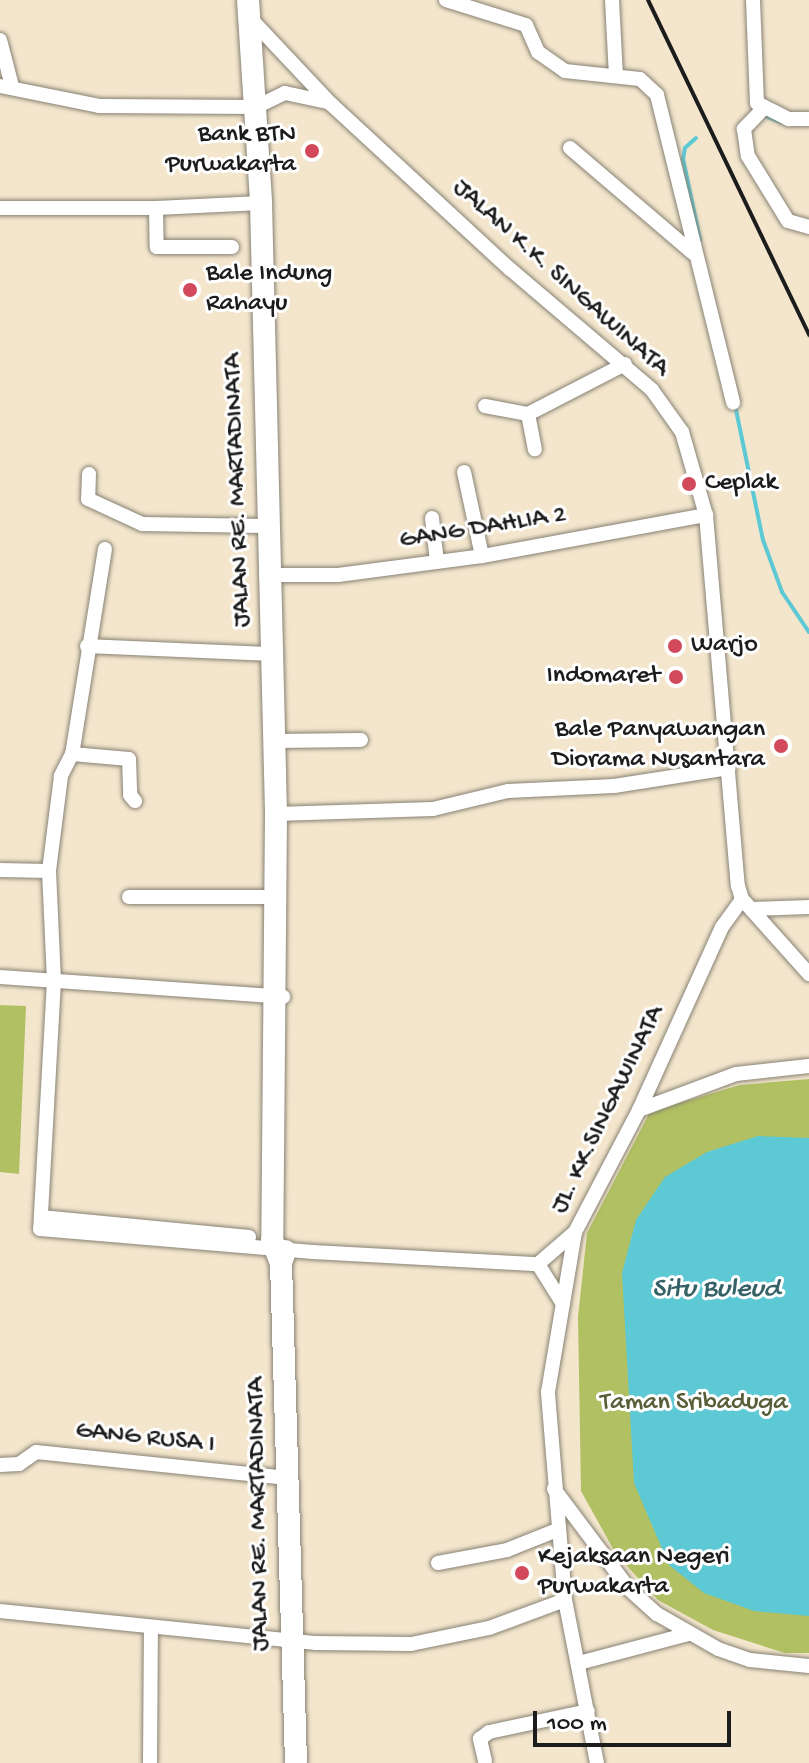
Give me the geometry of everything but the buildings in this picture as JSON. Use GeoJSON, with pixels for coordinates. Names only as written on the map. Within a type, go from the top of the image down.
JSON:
{"type":"FeatureCollection","features":[{"type":"Feature","properties":{"kind":"highway","name":"JALAN RE. MARTADINATA"},"geometry":{"type":"LineString","coordinates":[[249,8],[261,203],[266,575],[272,654],[276,814],[279,1249],[296,1763]]}},
{"type":"Feature","properties":{"kind":"street"},"geometry":{"type":"LineString","coordinates":[[446,0],[526,25],[538,52],[565,71],[640,79],[660,102],[693,253],[733,403]]}},
{"type":"Feature","properties":{"kind":"street"},"geometry":{"type":"LineString","coordinates":[[612,0],[616,76]]}},
{"type":"Feature","properties":{"kind":"street"},"geometry":{"type":"LineString","coordinates":[[753,0],[753,95],[763,109],[789,119],[809,119]]}},
{"type":"Feature","properties":{"kind":"street","name":"JALAN K.K. SINGAWINATA"},"geometry":{"type":"LineString","coordinates":[[249,8],[331,104],[510,269],[625,364],[652,390],[682,432],[706,515],[729,768],[747,904]]}},
{"type":"Feature","properties":{"kind":"street"},"geometry":{"type":"LineString","coordinates":[[0,40],[6,86]]}},
{"type":"Feature","properties":{"kind":"street","name":"JALAN K.K. SINGAWINATA"},"geometry":{"type":"LineString","coordinates":[[6,86],[99,106],[256,107],[285,93],[331,104]]}},
{"type":"Feature","properties":{"kind":"street"},"geometry":{"type":"LineString","coordinates":[[763,109],[744,129],[748,156],[788,221],[809,227]]}},
{"type":"Feature","properties":{"kind":"street"},"geometry":{"type":"LineString","coordinates":[[570,148],[693,253]]}},
{"type":"Feature","properties":{"kind":"street"},"geometry":{"type":"LineString","coordinates":[[0,208],[156,208],[261,203]]}},
{"type":"Feature","properties":{"kind":"street"},"geometry":{"type":"LineString","coordinates":[[156,208],[157,247],[232,247]]}},
{"type":"Feature","properties":{"kind":"street"},"geometry":{"type":"LineString","coordinates":[[485,406],[528,414],[625,364]]}},
{"type":"Feature","properties":{"kind":"street"},"geometry":{"type":"LineString","coordinates":[[528,414],[535,449]]}},
{"type":"Feature","properties":{"kind":"street"},"geometry":{"type":"LineString","coordinates":[[464,472],[482,556]]}},
{"type":"Feature","properties":{"kind":"street"},"geometry":{"type":"LineString","coordinates":[[89,474],[88,499],[142,524],[265,526]]}},
{"type":"Feature","properties":{"kind":"street","name":"GANG DAHLIA 2"},"geometry":{"type":"LineString","coordinates":[[266,575],[338,575],[482,556],[706,515]]}},
{"type":"Feature","properties":{"kind":"street"},"geometry":{"type":"LineString","coordinates":[[432,518],[437,562]]}},
{"type":"Feature","properties":{"kind":"street"},"geometry":{"type":"LineString","coordinates":[[105,549],[72,754],[61,776],[49,871],[54,981],[41,1223],[160,1232],[279,1249],[328,1249],[538,1264],[575,1232]]}},
{"type":"Feature","properties":{"kind":"street"},"geometry":{"type":"LineString","coordinates":[[87,646],[272,654]]}},
{"type":"Feature","properties":{"kind":"street"},"geometry":{"type":"LineString","coordinates":[[274,741],[361,740]]}},
{"type":"Feature","properties":{"kind":"street"},"geometry":{"type":"LineString","coordinates":[[72,754],[129,759],[135,801]]}},
{"type":"Feature","properties":{"kind":"street"},"geometry":{"type":"LineString","coordinates":[[276,814],[433,809],[508,791],[614,786],[729,768]]}},
{"type":"Feature","properties":{"kind":"street"},"geometry":{"type":"LineString","coordinates":[[0,870],[49,871]]}},
{"type":"Feature","properties":{"kind":"street"},"geometry":{"type":"LineString","coordinates":[[129,897],[276,897]]}},
{"type":"Feature","properties":{"kind":"street"},"geometry":{"type":"LineString","coordinates":[[747,904],[809,907]]}},
{"type":"Feature","properties":{"kind":"street"},"geometry":{"type":"LineString","coordinates":[[747,904],[809,974]]}},
{"type":"Feature","properties":{"kind":"street","name":"JL. KK.SINGAWINATA"},"geometry":{"type":"LineString","coordinates":[[597,1763],[565,1600],[548,1392],[575,1232],[639,1110],[722,927],[747,904]]}},
{"type":"Feature","properties":{"kind":"street"},"geometry":{"type":"LineString","coordinates":[[0,977],[278,997]]}},
{"type":"Feature","properties":{"kind":"street"},"geometry":{"type":"LineString","coordinates":[[639,1110],[736,1074],[809,1066]]}},
{"type":"Feature","properties":{"kind":"street"},"geometry":{"type":"LineString","coordinates":[[538,1264],[563,1304]]}},
{"type":"Feature","properties":{"kind":"street","name":"GANG RUSA I"},"geometry":{"type":"LineString","coordinates":[[0,1465],[19,1464],[36,1452],[288,1478]]}},
{"type":"Feature","properties":{"kind":"street"},"geometry":{"type":"LineString","coordinates":[[554,1488],[629,1589],[688,1634],[750,1660],[809,1666]]}},
{"type":"Feature","properties":{"kind":"street"},"geometry":{"type":"LineString","coordinates":[[438,1563],[507,1550],[557,1530]]}},
{"type":"Feature","properties":{"kind":"street"},"geometry":{"type":"LineString","coordinates":[[0,1611],[78,1616],[151,1630],[291,1637],[316,1643],[411,1644],[489,1628],[565,1600]]}},
{"type":"Feature","properties":{"kind":"street"},"geometry":{"type":"LineString","coordinates":[[150,1763],[151,1630]]}},
{"type":"Feature","properties":{"kind":"street"},"geometry":{"type":"LineString","coordinates":[[579,1663],[688,1634]]}},
{"type":"Feature","properties":{"kind":"street"},"geometry":{"type":"LineString","coordinates":[[485,1761],[480,1739],[489,1732],[588,1711]]}},
{"type":"Feature","properties":{"kind":"green space"},"geometry":{"type":"Polygon","coordinates":[[[0,1005],[26,1006],[19,1174],[0,1172],[0,1005]]]}},
{"type":"Feature","properties":{"kind":"green space","name":"Situ Buleud"},"geometry":{"type":"Polygon","coordinates":[[[809,1079],[809,1653],[785,1653],[713,1630],[658,1600],[616,1554],[581,1491],[578,1317],[587,1233],[650,1112],[740,1085],[809,1079]]]}},
{"type":"Feature","properties":{"kind":"water","name":"Situ Buleud"},"geometry":{"type":"Polygon","coordinates":[[[758,1136],[809,1138],[809,1616],[754,1611],[704,1593],[669,1565],[634,1483],[622,1273],[636,1220],[665,1177],[707,1152],[758,1136]]]}},
{"type":"Feature","properties":{"kind":"waterway"},"geometry":{"type":"LineString","coordinates":[[765,116],[781,122]]}},
{"type":"Feature","properties":{"kind":"waterway"},"geometry":{"type":"LineString","coordinates":[[696,138],[685,148],[683,159],[700,240]]}},
{"type":"Feature","properties":{"kind":"waterway"},"geometry":{"type":"LineString","coordinates":[[735,405],[763,540],[782,592],[809,632]]}},
{"type":"Feature","properties":{"kind":"railway"},"geometry":{"type":"LineString","coordinates":[[648,0],[809,335]]}},
{"type":"Feature","properties":{"kind":"place","name":"Bank BTN Purwakarta"},"geometry":{"type":"Point","coordinates":[312,151]}},
{"type":"Feature","properties":{"kind":"place","name":"Bale Indung Rahayu"},"geometry":{"type":"Point","coordinates":[190,290]}},
{"type":"Feature","properties":{"kind":"place","name":"Ceplak"},"geometry":{"type":"Point","coordinates":[689,484]}},
{"type":"Feature","properties":{"kind":"place","name":"Warjo"},"geometry":{"type":"Point","coordinates":[675,646]}},
{"type":"Feature","properties":{"kind":"place","name":"Indomaret"},"geometry":{"type":"Point","coordinates":[676,677]}},
{"type":"Feature","properties":{"kind":"place","name":"Bale Panyawangan Diorama Nusantara"},"geometry":{"type":"Point","coordinates":[781,746]}},
{"type":"Feature","properties":{"kind":"place","name":"Kejaksaan Negeri Purwakarta"},"geometry":{"type":"Point","coordinates":[522,1573]}},
{"type":"Feature","properties":{"kind":"park label","name":"Taman Sribaduga"},"geometry":{"type":"Point","coordinates":[694,1404]}}]}
